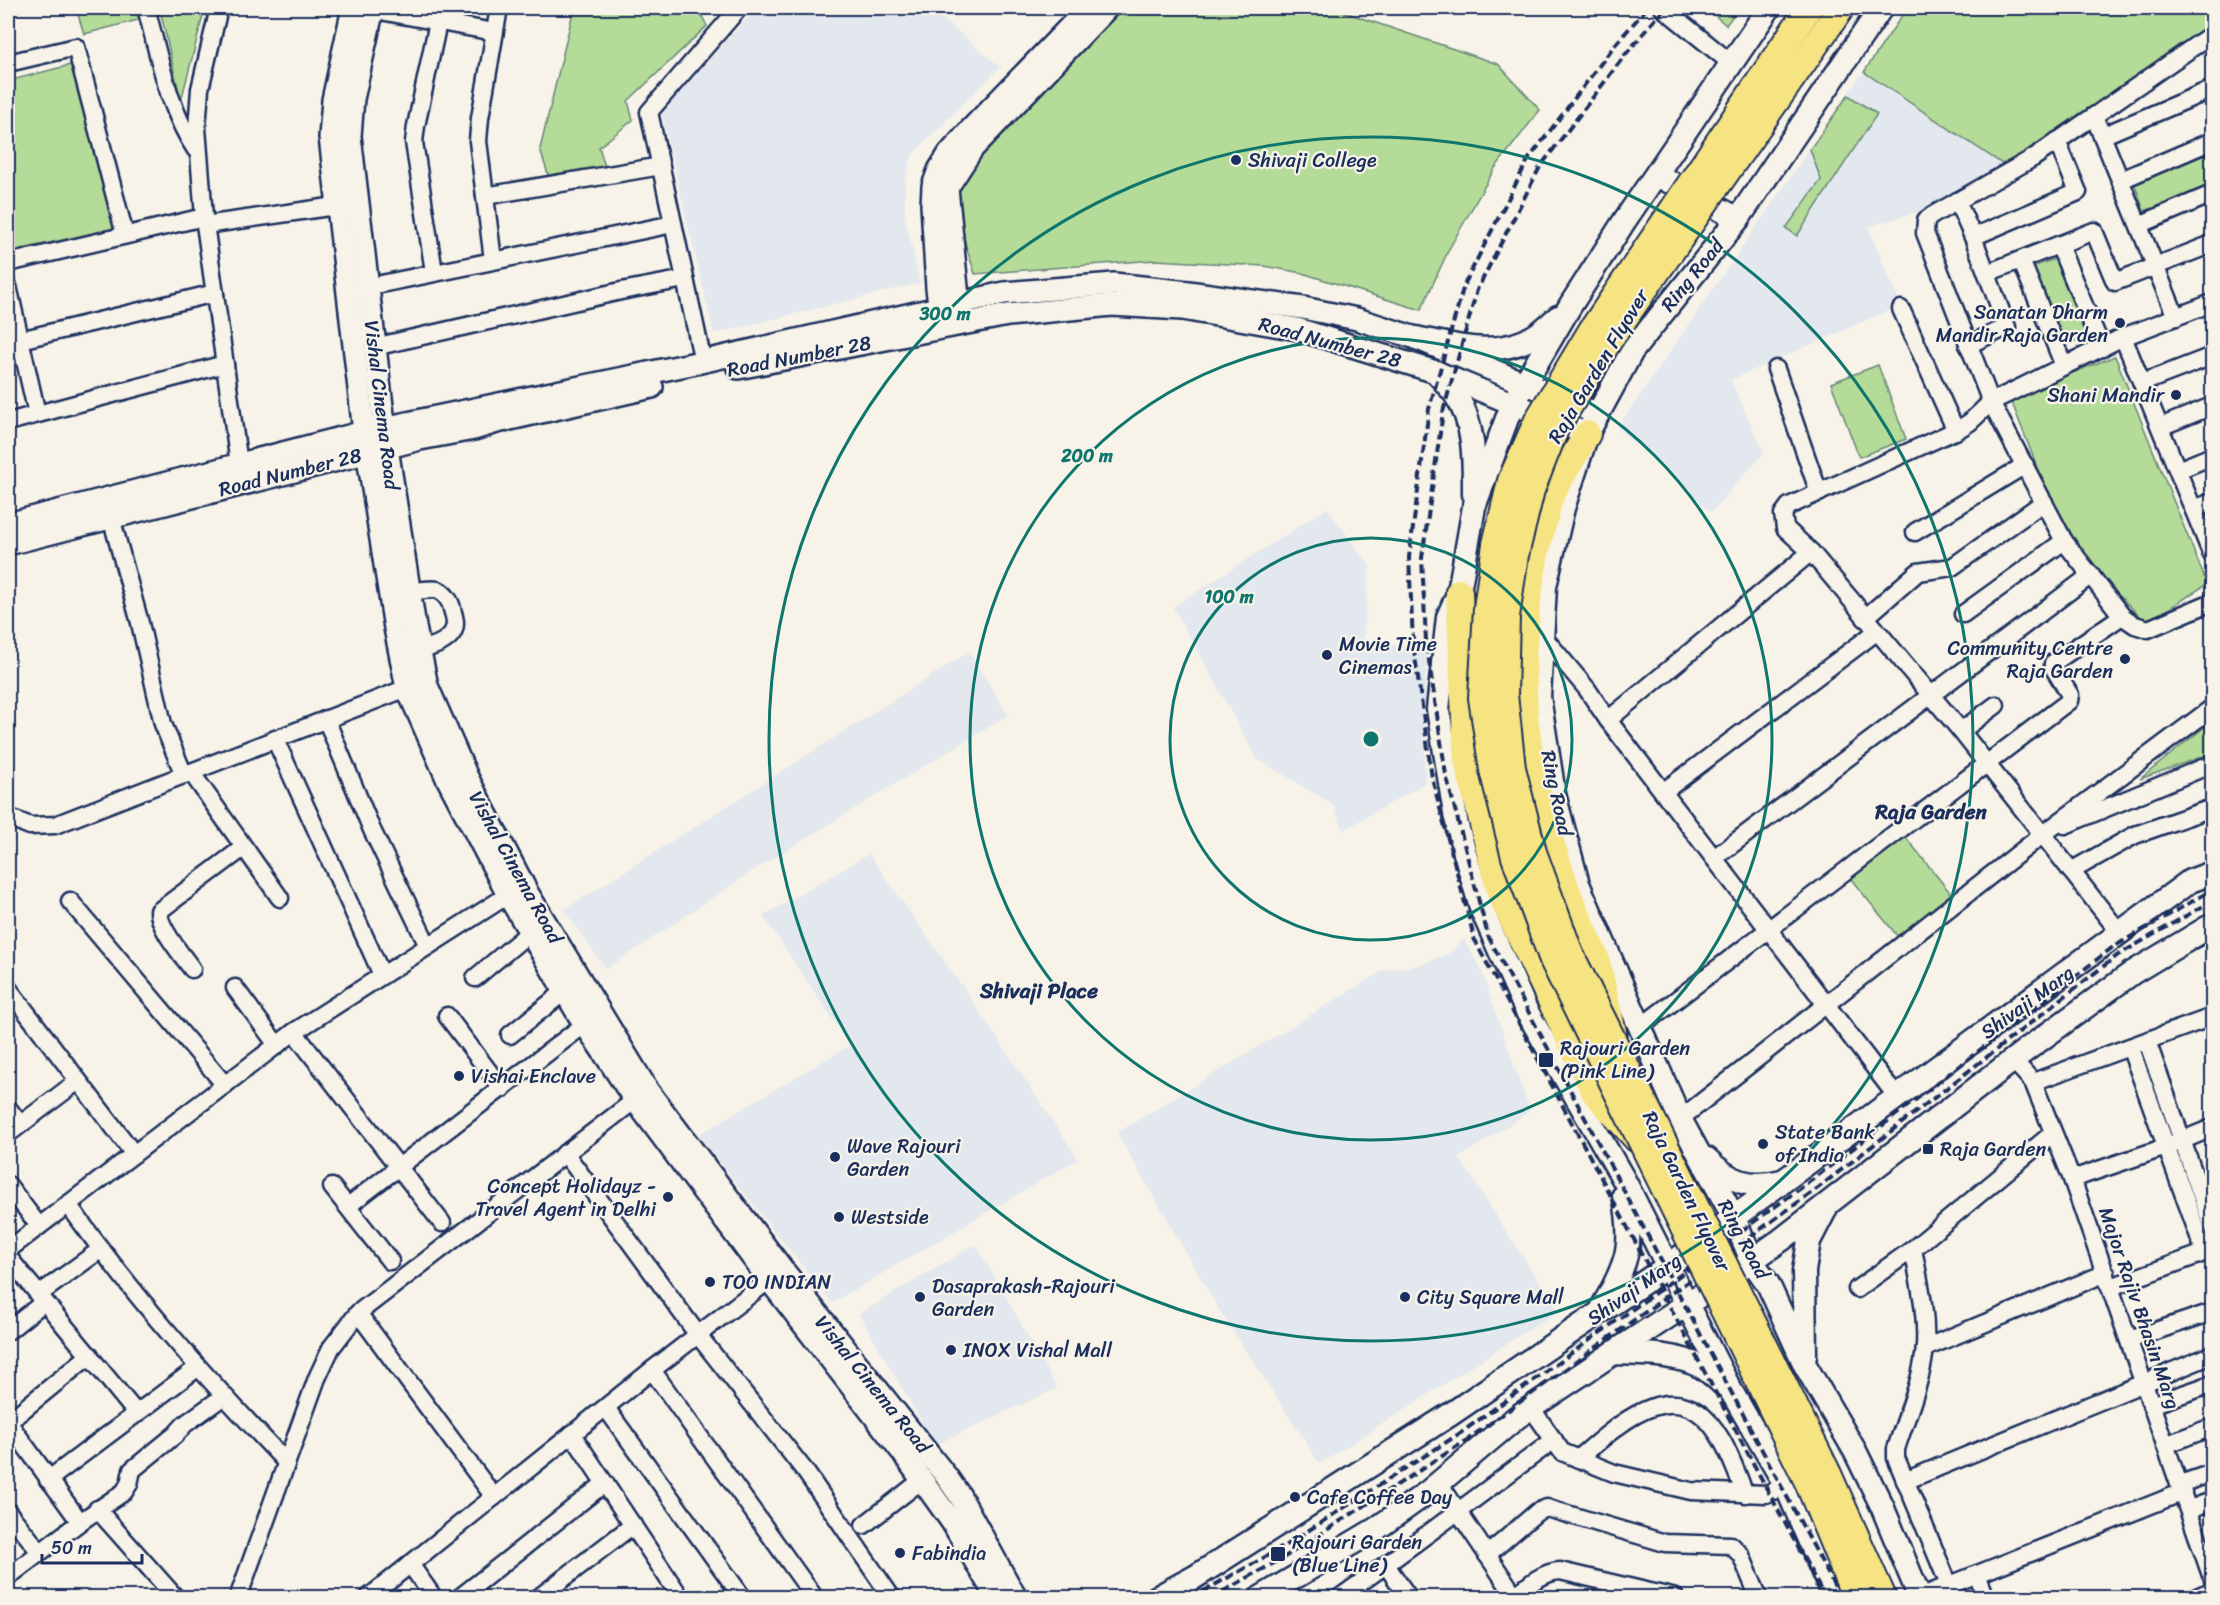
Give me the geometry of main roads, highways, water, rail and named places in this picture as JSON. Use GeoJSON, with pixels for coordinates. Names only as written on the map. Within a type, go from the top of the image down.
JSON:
{"type":"FeatureCollection","features":[{"type":"Feature","properties":{"kind":"main road"},"geometry":{"type":"LineString","coordinates":[[1645,1148],[1595,1093],[1501,896],[1467,760],[1459,592],[1474,507],[1512,405],[1570,306],[1625,220],[1769,8]]}},
{"type":"Feature","properties":{"kind":"main road","name":"Raja Garden Flyover"},"geometry":{"type":"LineString","coordinates":[[1809,8],[1592,330],[1538,420],[1511,481],[1496,544],[1487,608],[1482,698],[1493,770],[1515,857],[1553,960],[1808,1482],[1856,1598]]}},
{"type":"Feature","properties":{"kind":"main road","name":"Raja Garden Flyover"},"geometry":{"type":"LineString","coordinates":[[1841,8],[1609,340],[1555,429],[1531,489],[1515,555],[1506,616],[1504,695],[1512,768],[1533,852],[1570,954],[1828,1474],[1883,1598]]}},
{"type":"Feature","properties":{"kind":"main road","name":"Ring Road"},"geometry":{"type":"LineString","coordinates":[[1881,8],[1738,219],[1632,351],[1592,424],[1563,508],[1545,586],[1539,696],[1554,794],[1578,884],[1680,1119],[1734,1218],[1752,1261],[1768,1284],[1805,1365],[1855,1451],[1882,1506],[1920,1597]]}},
{"type":"Feature","properties":{"kind":"main road"},"geometry":{"type":"LineString","coordinates":[[1657,176],[1738,219]]}},
{"type":"Feature","properties":{"kind":"main road"},"geometry":{"type":"LineString","coordinates":[[1416,338],[1482,350],[1510,346],[1537,334],[1570,306]]}},
{"type":"Feature","properties":{"kind":"main road"},"geometry":{"type":"LineString","coordinates":[[1436,372],[1455,394],[1469,427],[1473,449],[1474,507]]}},
{"type":"Feature","properties":{"kind":"main road"},"geometry":{"type":"LineString","coordinates":[[1592,424],[1551,495],[1537,547],[1527,606],[1523,656],[1525,718],[1534,778],[1548,833],[1568,893],[1596,958],[1617,1050]]}},
{"type":"Feature","properties":{"kind":"main road"},"geometry":{"type":"LineString","coordinates":[[1459,592],[1448,617],[1438,709],[1457,826],[1481,908],[1526,1010],[1617,1167],[1730,1389],[1786,1486],[1834,1598]]}},
{"type":"Feature","properties":{"kind":"main road","name":"Shivaji Marg"},"geometry":{"type":"LineString","coordinates":[[1156,1598],[1195,1577],[1451,1414],[1668,1266],[2190,881],[2212,873]]}},
{"type":"Feature","properties":{"kind":"main road","name":"Shivaji Marg"},"geometry":{"type":"LineString","coordinates":[[1260,1598],[1376,1529],[1439,1483],[1517,1417],[1752,1261],[2013,1060],[2132,973],[2212,925]]}},
{"type":"Feature","properties":{"kind":"main road"},"geometry":{"type":"LineString","coordinates":[[1695,1147],[1721,1173],[1750,1185],[1784,1180]]}},
{"type":"Feature","properties":{"kind":"main road"},"geometry":{"type":"LineString","coordinates":[[1600,1312],[1618,1280],[1629,1248],[1629,1219],[1617,1167]]}},
{"type":"Feature","properties":{"kind":"main road"},"geometry":{"type":"LineString","coordinates":[[1805,1365],[1804,1271],[1809,1241],[1828,1203]]}},
{"type":"Feature","properties":{"kind":"main road"},"geometry":{"type":"LineString","coordinates":[[1613,1353],[1649,1354],[1677,1358],[1702,1367],[1730,1389]]}},
{"type":"Feature","properties":{"kind":"main road"},"geometry":{"type":"LineString","coordinates":[[1786,1486],[1785,1472],[1788,1457],[1797,1446],[1806,1441],[1823,1437],[1836,1439],[1855,1451]]}},
{"type":"Feature","properties":{"kind":"railway"},"geometry":{"type":"LineString","coordinates":[[1647,8],[1614,46],[1528,160],[1464,285],[1429,409],[1409,557],[1413,642],[1432,778],[1475,941],[1825,1598]]}},
{"type":"Feature","properties":{"kind":"railway"},"geometry":{"type":"LineString","coordinates":[[1665,8],[1625,55],[1540,167],[1477,290],[1443,412],[1422,558],[1426,641],[1446,775],[1488,936],[1841,1598]]}},
{"type":"Feature","properties":{"kind":"railway"},"geometry":{"type":"LineString","coordinates":[[1191,1598],[1278,1550],[1462,1432],[1812,1180],[2113,947],[2212,890]]}},
{"type":"Feature","properties":{"kind":"railway"},"geometry":{"type":"LineString","coordinates":[[1211,1598],[1283,1558],[1467,1440],[1818,1188],[2118,955],[2212,901]]}},
{"type":"Feature","properties":{"kind":"place","name":"Shivaji College"},"geometry":{"type":"Point","coordinates":[1236,160]}},
{"type":"Feature","properties":{"kind":"place","name":"Sanatan Dharm Mandir Raja Garden"},"geometry":{"type":"Point","coordinates":[2120,323]}},
{"type":"Feature","properties":{"kind":"place","name":"Shani Mandir"},"geometry":{"type":"Point","coordinates":[2176,395]}},
{"type":"Feature","properties":{"kind":"place","name":"Movie Time Cinemas"},"geometry":{"type":"Point","coordinates":[1327,655]}},
{"type":"Feature","properties":{"kind":"place","name":"Community Centre Raja Garden"},"geometry":{"type":"Point","coordinates":[2125,659]}},
{"type":"Feature","properties":{"kind":"place","name":"Rajouri Garden (Pink Line)"},"geometry":{"type":"Point","coordinates":[1546,1060]}},
{"type":"Feature","properties":{"kind":"place","name":"Vishai Enclave"},"geometry":{"type":"Point","coordinates":[459,1076]}},
{"type":"Feature","properties":{"kind":"place","name":"State Bank of India"},"geometry":{"type":"Point","coordinates":[1763,1144]}},
{"type":"Feature","properties":{"kind":"place","name":"Raja Garden"},"geometry":{"type":"Point","coordinates":[1928,1149]}},
{"type":"Feature","properties":{"kind":"place","name":"Wave Rajouri Garden"},"geometry":{"type":"Point","coordinates":[835,1157]}},
{"type":"Feature","properties":{"kind":"place","name":"Concept Holidayz - Travel Agent in Delhi"},"geometry":{"type":"Point","coordinates":[668,1197]}},
{"type":"Feature","properties":{"kind":"place","name":"Westside"},"geometry":{"type":"Point","coordinates":[839,1217]}},
{"type":"Feature","properties":{"kind":"place","name":"TOO INDIAN"},"geometry":{"type":"Point","coordinates":[710,1282]}},
{"type":"Feature","properties":{"kind":"place","name":"Dasaprakash-Rajouri Garden"},"geometry":{"type":"Point","coordinates":[920,1297]}},
{"type":"Feature","properties":{"kind":"place","name":"City Square Mall"},"geometry":{"type":"Point","coordinates":[1405,1297]}},
{"type":"Feature","properties":{"kind":"place","name":"INOX Vishal Mall"},"geometry":{"type":"Point","coordinates":[951,1350]}},
{"type":"Feature","properties":{"kind":"place","name":"Cafe Coffee Day"},"geometry":{"type":"Point","coordinates":[1295,1497]}},
{"type":"Feature","properties":{"kind":"place","name":"Fabindia"},"geometry":{"type":"Point","coordinates":[900,1553]}},
{"type":"Feature","properties":{"kind":"place","name":"Rajouri Garden (Blue Line)"},"geometry":{"type":"Point","coordinates":[1278,1554]}},
{"type":"Feature","properties":{"kind":"district","name":"Raja Garden"},"geometry":{"type":"Point","coordinates":[1931,812]}},
{"type":"Feature","properties":{"kind":"district","name":"Shivaji Place"},"geometry":{"type":"Point","coordinates":[1039,991]}}]}
